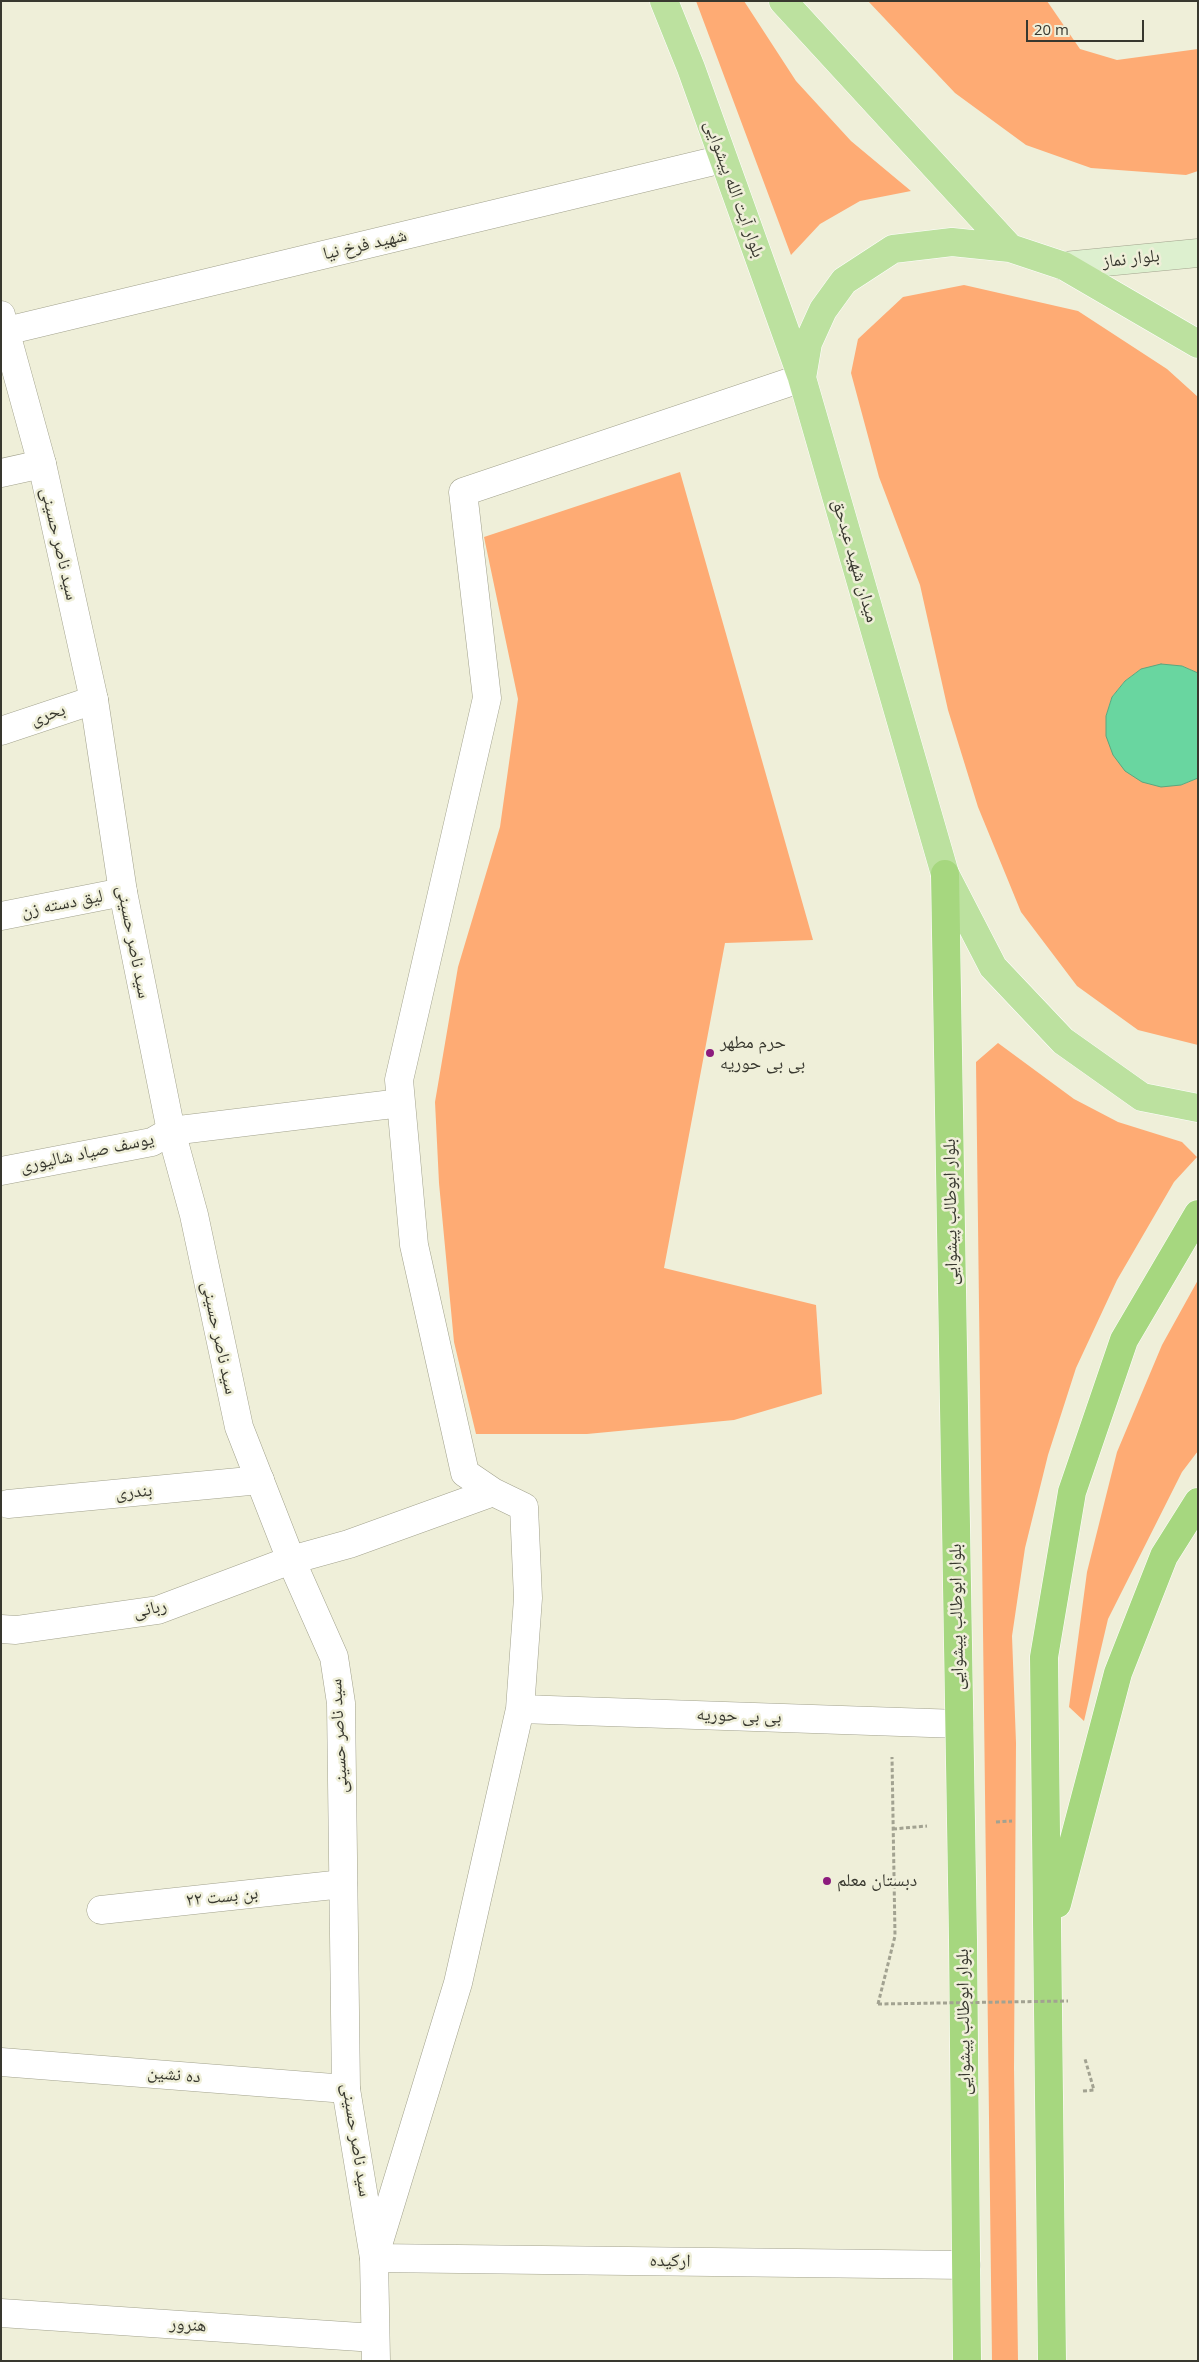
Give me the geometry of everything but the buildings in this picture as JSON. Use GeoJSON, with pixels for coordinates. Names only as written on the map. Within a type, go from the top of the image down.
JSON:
{"type":"FeatureCollection","features":[{"type":"Feature","properties":{"kind":"highway","name":"بلوار ابوطالب پیشوایی"},"geometry":{"type":"LineString","coordinates":[[945,874],[967,2361]]}},
{"type":"Feature","properties":{"kind":"highway"},"geometry":{"type":"LineString","coordinates":[[1052,2361],[1049,1937],[1044,1658],[1072,1492],[1124,1340],[1198,1214]]}},
{"type":"Feature","properties":{"kind":"highway"},"geometry":{"type":"LineString","coordinates":[[1049,1937],[1118,1673],[1164,1556],[1198,1502]]}},
{"type":"Feature","properties":{"kind":"main road","name":"بلوار آیت الله پیشوایی"},"geometry":{"type":"LineString","coordinates":[[664,1],[691,68],[802,378]]}},
{"type":"Feature","properties":{"kind":"main road"},"geometry":{"type":"LineString","coordinates":[[783,1],[1010,248]]}},
{"type":"Feature","properties":{"kind":"main road","name":"میدان شهید عبدحق"},"geometry":{"type":"LineString","coordinates":[[1198,344],[1064,266],[1010,248],[952,242],[893,249],[844,281],[823,310],[808,343],[802,378],[945,874],[993,967],[1063,1041],[1142,1097],[1198,1108]]}},
{"type":"Feature","properties":{"kind":"main road","name":"بلوار نماز"},"geometry":{"type":"LineString","coordinates":[[1064,266],[1198,253]]}},
{"type":"Feature","properties":{"kind":"street","name":"شهید فرخ نیا"},"geometry":{"type":"LineString","coordinates":[[4,323],[723,159]]}},
{"type":"Feature","properties":{"kind":"street","name":"سید ناصر حسینی"},"geometry":{"type":"LineString","coordinates":[[4,323],[42,464],[94,700],[122,892],[171,1131],[194,1214],[239,1427],[291,1560],[334,1657],[341,1703],[346,2089],[374,2258],[376,2349]]}},
{"type":"Feature","properties":{"kind":"street"},"geometry":{"type":"LineString","coordinates":[[374,2258],[458,1983],[520,1709],[528,1598],[524,1507],[493,1492],[465,1473],[414,1245],[399,1080],[488,698],[463,492],[802,378]]}},
{"type":"Feature","properties":{"kind":"street"},"geometry":{"type":"LineString","coordinates":[[1,473],[42,464]]}},
{"type":"Feature","properties":{"kind":"street","name":"بحری"},"geometry":{"type":"LineString","coordinates":[[1,731],[94,700]]}},
{"type":"Feature","properties":{"kind":"street","name":"لیق دسته زن"},"geometry":{"type":"LineString","coordinates":[[1,916],[122,892]]}},
{"type":"Feature","properties":{"kind":"street"},"geometry":{"type":"LineString","coordinates":[[171,1131],[401,1103]]}},
{"type":"Feature","properties":{"kind":"street","name":"یوسف صیاد شالیوری"},"geometry":{"type":"LineString","coordinates":[[1,1171],[152,1142],[171,1131]]}},
{"type":"Feature","properties":{"kind":"street","name":"بندری"},"geometry":{"type":"LineString","coordinates":[[8,1504],[260,1480]]}},
{"type":"Feature","properties":{"kind":"street","name":"ربانی"},"geometry":{"type":"LineString","coordinates":[[1,1629],[16,1630],[158,1610],[291,1560],[349,1544],[493,1492]]}},
{"type":"Feature","properties":{"kind":"street","name":"بی بی حوریه"},"geometry":{"type":"LineString","coordinates":[[520,1709],[959,1724]]}},
{"type":"Feature","properties":{"kind":"street","name":"بن بست ۲۲"},"geometry":{"type":"LineString","coordinates":[[101,1910],[342,1884]]}},
{"type":"Feature","properties":{"kind":"street","name":"ده نشین"},"geometry":{"type":"LineString","coordinates":[[1,2062],[346,2089]]}},
{"type":"Feature","properties":{"kind":"street","name":"ارکیده"},"geometry":{"type":"LineString","coordinates":[[374,2258],[966,2265]]}},
{"type":"Feature","properties":{"kind":"street","name":"هنرور"},"geometry":{"type":"LineString","coordinates":[[1,2313],[376,2349]]}},
{"type":"Feature","properties":{"kind":"path"},"geometry":{"type":"LineString","coordinates":[[891,1721],[895,1936],[878,2004],[1068,2001]]}},
{"type":"Feature","properties":{"kind":"shaded area"},"geometry":{"type":"Polygon","coordinates":[[[696,1],[744,1],[796,81],[851,141],[911,191],[860,201],[820,224],[791,255],[696,1]]]}},
{"type":"Feature","properties":{"kind":"shaded area"},"geometry":{"type":"Polygon","coordinates":[[[868,1],[1047,1],[1080,49],[1117,60],[1198,49],[1198,171],[1186,175],[1091,168],[1026,145],[955,93],[868,1]]]}},
{"type":"Feature","properties":{"kind":"shaded area"},"geometry":{"type":"Polygon","coordinates":[[[964,285],[1078,311],[1167,369],[1198,397],[1198,673],[1182,666],[1141,669],[1125,681],[1112,697],[1106,716],[1106,736],[1181,785],[1198,778],[1198,1045],[1138,1030],[1077,986],[1021,912],[978,807],[948,710],[920,585],[879,477],[851,373],[858,339],[903,297],[964,285]]]}},
{"type":"Feature","properties":{"kind":"shaded area"},"geometry":{"type":"Polygon","coordinates":[[[680,472],[813,940],[725,943],[664,1268],[816,1305],[822,1394],[734,1420],[587,1434],[476,1434],[454,1342],[439,1183],[435,1102],[458,967],[500,827],[518,699],[484,537],[680,472]]]}},
{"type":"Feature","properties":{"kind":"shaded area"},"geometry":{"type":"Polygon","coordinates":[[[1161,664],[1182,666],[1198,673],[1198,778],[1181,785],[1161,787],[1142,782],[1125,771],[1113,755],[1106,736],[1106,716],[1112,697],[1125,681],[1141,669],[1161,664]]]}},
{"type":"Feature","properties":{"kind":"shaded area"},"geometry":{"type":"Polygon","coordinates":[[[998,1043],[1074,1099],[1118,1122],[1182,1142],[1197,1157],[1174,1182],[1117,1280],[1076,1368],[1048,1455],[1025,1548],[1012,1636],[1016,1743],[1014,2068],[1018,2361],[992,2361],[976,1062],[998,1043]]]}},
{"type":"Feature","properties":{"kind":"shaded area"},"geometry":{"type":"Polygon","coordinates":[[[1198,1280],[1198,1451],[1182,1472],[1108,1619],[1084,1721],[1069,1707],[1087,1572],[1117,1452],[1162,1345],[1198,1280]]]}},
{"type":"Feature","properties":{"kind":"place","name":"حرم مطهر بی بی حوریه"},"geometry":{"type":"Point","coordinates":[710,1053]}},
{"type":"Feature","properties":{"kind":"place","name":"دبستان معلم"},"geometry":{"type":"Point","coordinates":[827,1881]}}]}
